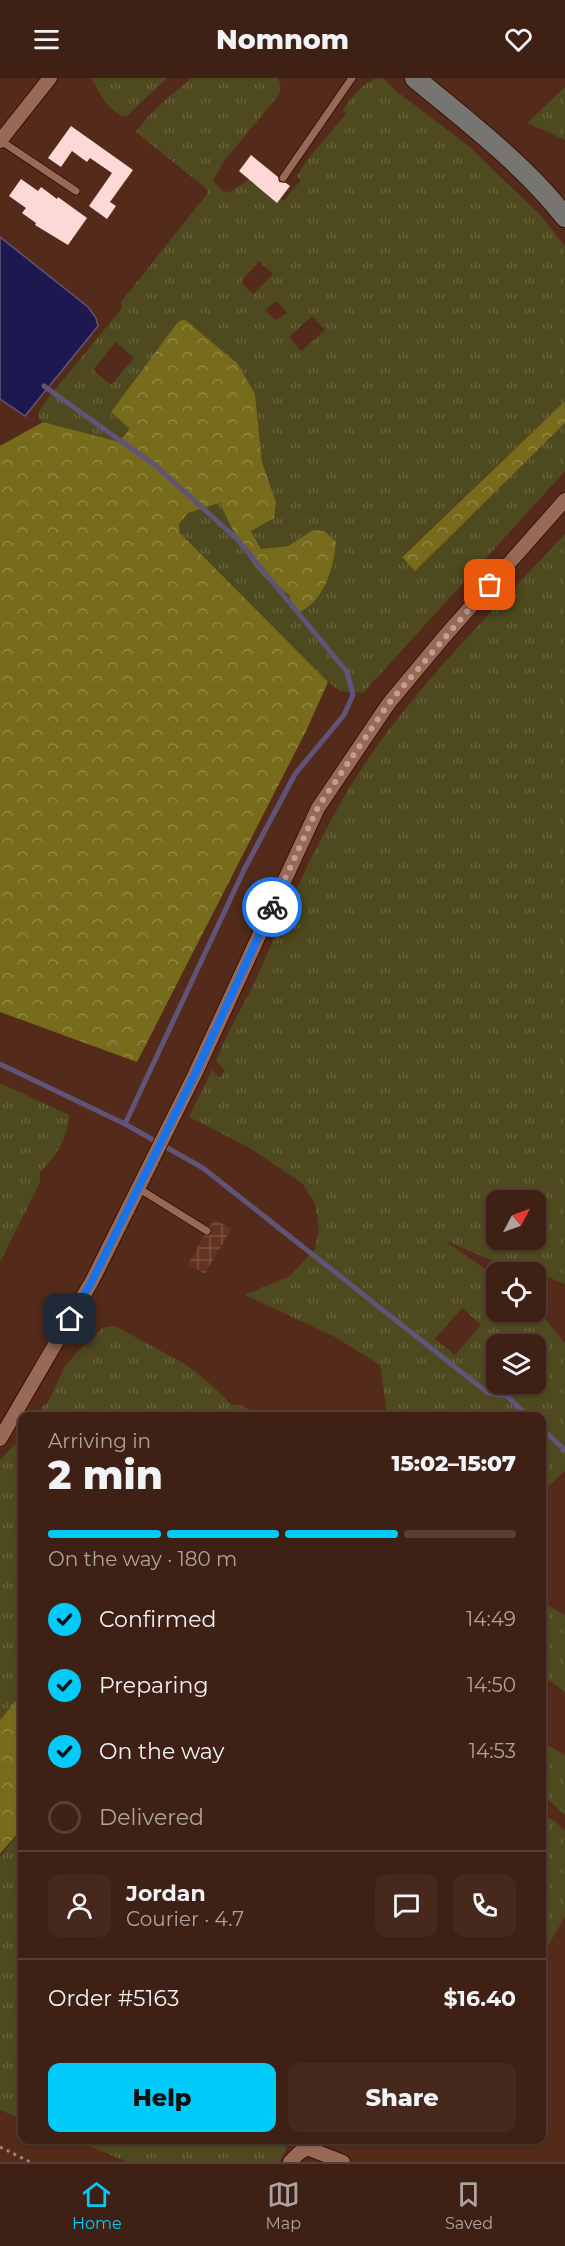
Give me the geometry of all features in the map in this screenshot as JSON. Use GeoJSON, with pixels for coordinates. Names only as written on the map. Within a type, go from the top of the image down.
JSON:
{"type":"FeatureCollection","features":[{"type":"Feature","properties":{"kind":"street"},"geometry":{"type":"LineString","coordinates":[[1,141],[50,78]]}},
{"type":"Feature","properties":{"kind":"street"},"geometry":{"type":"LineString","coordinates":[[415,78],[483,135],[541,189],[565,217]]}},
{"type":"Feature","properties":{"kind":"street"},"geometry":{"type":"LineString","coordinates":[[0,1439],[92,1281],[195,1074],[318,807],[389,703],[565,500]]}},
{"type":"Feature","properties":{"kind":"street"},"geometry":{"type":"LineString","coordinates":[[291,2162],[307,2148],[343,2162]]}},
{"type":"Feature","properties":{"kind":"lane"},"geometry":{"type":"LineString","coordinates":[[283,178],[352,78]]}},
{"type":"Feature","properties":{"kind":"lane"},"geometry":{"type":"LineString","coordinates":[[1,141],[76,191]]}},
{"type":"Feature","properties":{"kind":"lane"},"geometry":{"type":"LineString","coordinates":[[138,1188],[207,1231]]}},
{"type":"Feature","properties":{"kind":"path"},"geometry":{"type":"LineString","coordinates":[[0,2147],[30,2162]]}},
{"type":"Feature","properties":{"kind":"shaded area"},"geometry":{"type":"Polygon","coordinates":[[[0,237],[88,307],[96,318],[98,326],[25,416],[0,399],[0,237]]]}},
{"type":"Feature","properties":{"kind":"shaded area"},"geometry":{"type":"Polygon","coordinates":[[[214,1219],[231,1229],[205,1274],[188,1264],[214,1219]]]}},
{"type":"Feature","properties":{"kind":"green space"},"geometry":{"type":"Polygon","coordinates":[[[91,78],[167,78],[126,117],[109,106],[91,78]]]}},
{"type":"Feature","properties":{"kind":"green space"},"geometry":{"type":"Polygon","coordinates":[[[192,78],[277,78],[280,82],[278,96],[224,161],[213,181],[221,190],[228,193],[253,177],[284,201],[301,180],[297,176],[310,156],[346,114],[343,110],[350,100],[370,81],[382,78],[470,147],[542,217],[565,246],[565,401],[402,556],[415,570],[565,423],[565,471],[363,693],[340,691],[328,682],[180,533],[179,524],[188,513],[220,503],[235,534],[256,567],[273,585],[290,596],[289,607],[297,613],[313,530],[288,546],[261,549],[251,531],[276,502],[262,462],[255,394],[177,323],[111,412],[131,429],[119,443],[39,419],[39,412],[44,403],[122,308],[121,302],[207,194],[207,189],[136,132],[155,109],[192,78]],[[259,261],[241,282],[253,294],[273,274],[259,261]],[[276,301],[265,310],[275,320],[287,313],[276,301]],[[312,316],[289,337],[301,351],[325,330],[312,316]],[[116,342],[93,370],[111,385],[134,358],[116,342]]]}},
{"type":"Feature","properties":{"kind":"green space"},"geometry":{"type":"Polygon","coordinates":[[[565,87],[565,140],[527,123],[565,87]]]}},
{"type":"Feature","properties":{"kind":"green space"},"geometry":{"type":"Polygon","coordinates":[[[184,319],[237,363],[255,394],[262,462],[276,502],[274,518],[251,531],[261,549],[288,546],[313,530],[324,531],[336,542],[333,563],[326,584],[314,602],[297,613],[289,607],[290,596],[263,576],[249,557],[235,535],[220,503],[188,513],[179,524],[180,533],[328,682],[306,731],[137,1062],[0,1012],[0,446],[43,422],[119,442],[130,429],[111,412],[177,323],[184,319]]]}},
{"type":"Feature","properties":{"kind":"green space"},"geometry":{"type":"Polygon","coordinates":[[[565,401],[565,423],[415,571],[402,557],[565,401]]]}},
{"type":"Feature","properties":{"kind":"green space"},"geometry":{"type":"Polygon","coordinates":[[[565,534],[565,1284],[546,1276],[546,1262],[496,1262],[444,1240],[486,1270],[486,1322],[546,1322],[546,1320],[565,1343],[565,1471],[546,1488],[546,1412],[387,1412],[380,1365],[335,1337],[245,1295],[290,1276],[315,1249],[319,1228],[315,1204],[303,1184],[248,1147],[189,1117],[212,1070],[220,1078],[225,1071],[216,1061],[220,1050],[253,986],[292,897],[345,795],[382,739],[431,678],[565,534]],[[462,1308],[435,1339],[455,1355],[481,1325],[462,1308]]]}},
{"type":"Feature","properties":{"kind":"green space"},"geometry":{"type":"Polygon","coordinates":[[[0,1083],[69,1115],[64,1139],[51,1161],[40,1172],[40,1183],[0,1262],[0,1083]]]}},
{"type":"Feature","properties":{"kind":"green space"},"geometry":{"type":"Polygon","coordinates":[[[115,1326],[185,1364],[232,1405],[242,1405],[253,1412],[40,1412],[48,1402],[64,1368],[102,1328],[115,1326]]]}},
{"type":"Feature","properties":{"kind":"green space"},"geometry":{"type":"Polygon","coordinates":[[[18,1441],[18,1698],[0,1720],[0,1460],[18,1441]]]}},
{"type":"Feature","properties":{"kind":"green space"},"geometry":{"type":"Polygon","coordinates":[[[546,1604],[565,1615],[565,1692],[546,1678],[546,1604]]]}},
{"type":"Feature","properties":{"kind":"green space"},"geometry":{"type":"Polygon","coordinates":[[[18,1698],[18,1833],[0,1854],[0,1720],[18,1698]]]}},
{"type":"Feature","properties":{"kind":"green space"},"geometry":{"type":"Polygon","coordinates":[[[546,1744],[565,1755],[565,1815],[546,1798],[546,1744]]]}},
{"type":"Feature","properties":{"kind":"green space"},"geometry":{"type":"Polygon","coordinates":[[[546,1815],[565,1830],[565,1917],[546,1948],[546,1815]]]}},
{"type":"Feature","properties":{"kind":"green space"},"geometry":{"type":"Polygon","coordinates":[[[18,1833],[18,2117],[0,2110],[0,1857],[18,1833]]]}},
{"type":"Feature","properties":{"kind":"green space"},"geometry":{"type":"Polygon","coordinates":[[[84,2144],[286,2144],[286,2150],[279,2162],[128,2162],[84,2144]]]}},
{"type":"Feature","properties":{"kind":"building"},"geometry":{"type":"Polygon","coordinates":[[[71,126],[133,170],[110,202],[116,206],[107,219],[89,206],[112,173],[90,158],[87,162],[72,151],[61,167],[48,158],[71,126]]]}},
{"type":"Feature","properties":{"kind":"building"},"geometry":{"type":"Polygon","coordinates":[[[251,155],[278,177],[279,182],[290,186],[277,203],[239,171],[251,155]]]}},
{"type":"Feature","properties":{"kind":"building"},"geometry":{"type":"Polygon","coordinates":[[[21,179],[38,191],[41,187],[57,199],[58,197],[87,218],[68,245],[35,225],[36,223],[22,213],[26,208],[9,196],[21,179]]]}},
{"type":"Feature","properties":{"kind":"waterway"},"geometry":{"type":"LineString","coordinates":[[44,386],[156,466],[237,539],[347,672],[353,695],[344,715],[295,774],[244,870],[125,1124]]}},
{"type":"Feature","properties":{"kind":"waterway"},"geometry":{"type":"LineString","coordinates":[[0,1064],[125,1124],[203,1168],[488,1393],[507,1396],[524,1412]]}},
{"type":"Feature","properties":{"kind":"waterway"},"geometry":{"type":"LineString","coordinates":[[546,1433],[565,1450]]}},
{"type":"Feature","properties":{"kind":"way so far"},"geometry":{"type":"LineString","coordinates":[[272,907],[318,807],[389,703],[490,585]]}},
{"type":"Feature","properties":{"kind":"route"},"geometry":{"type":"LineString","coordinates":[[70,1319],[92,1281],[195,1074],[272,907]]}}]}
